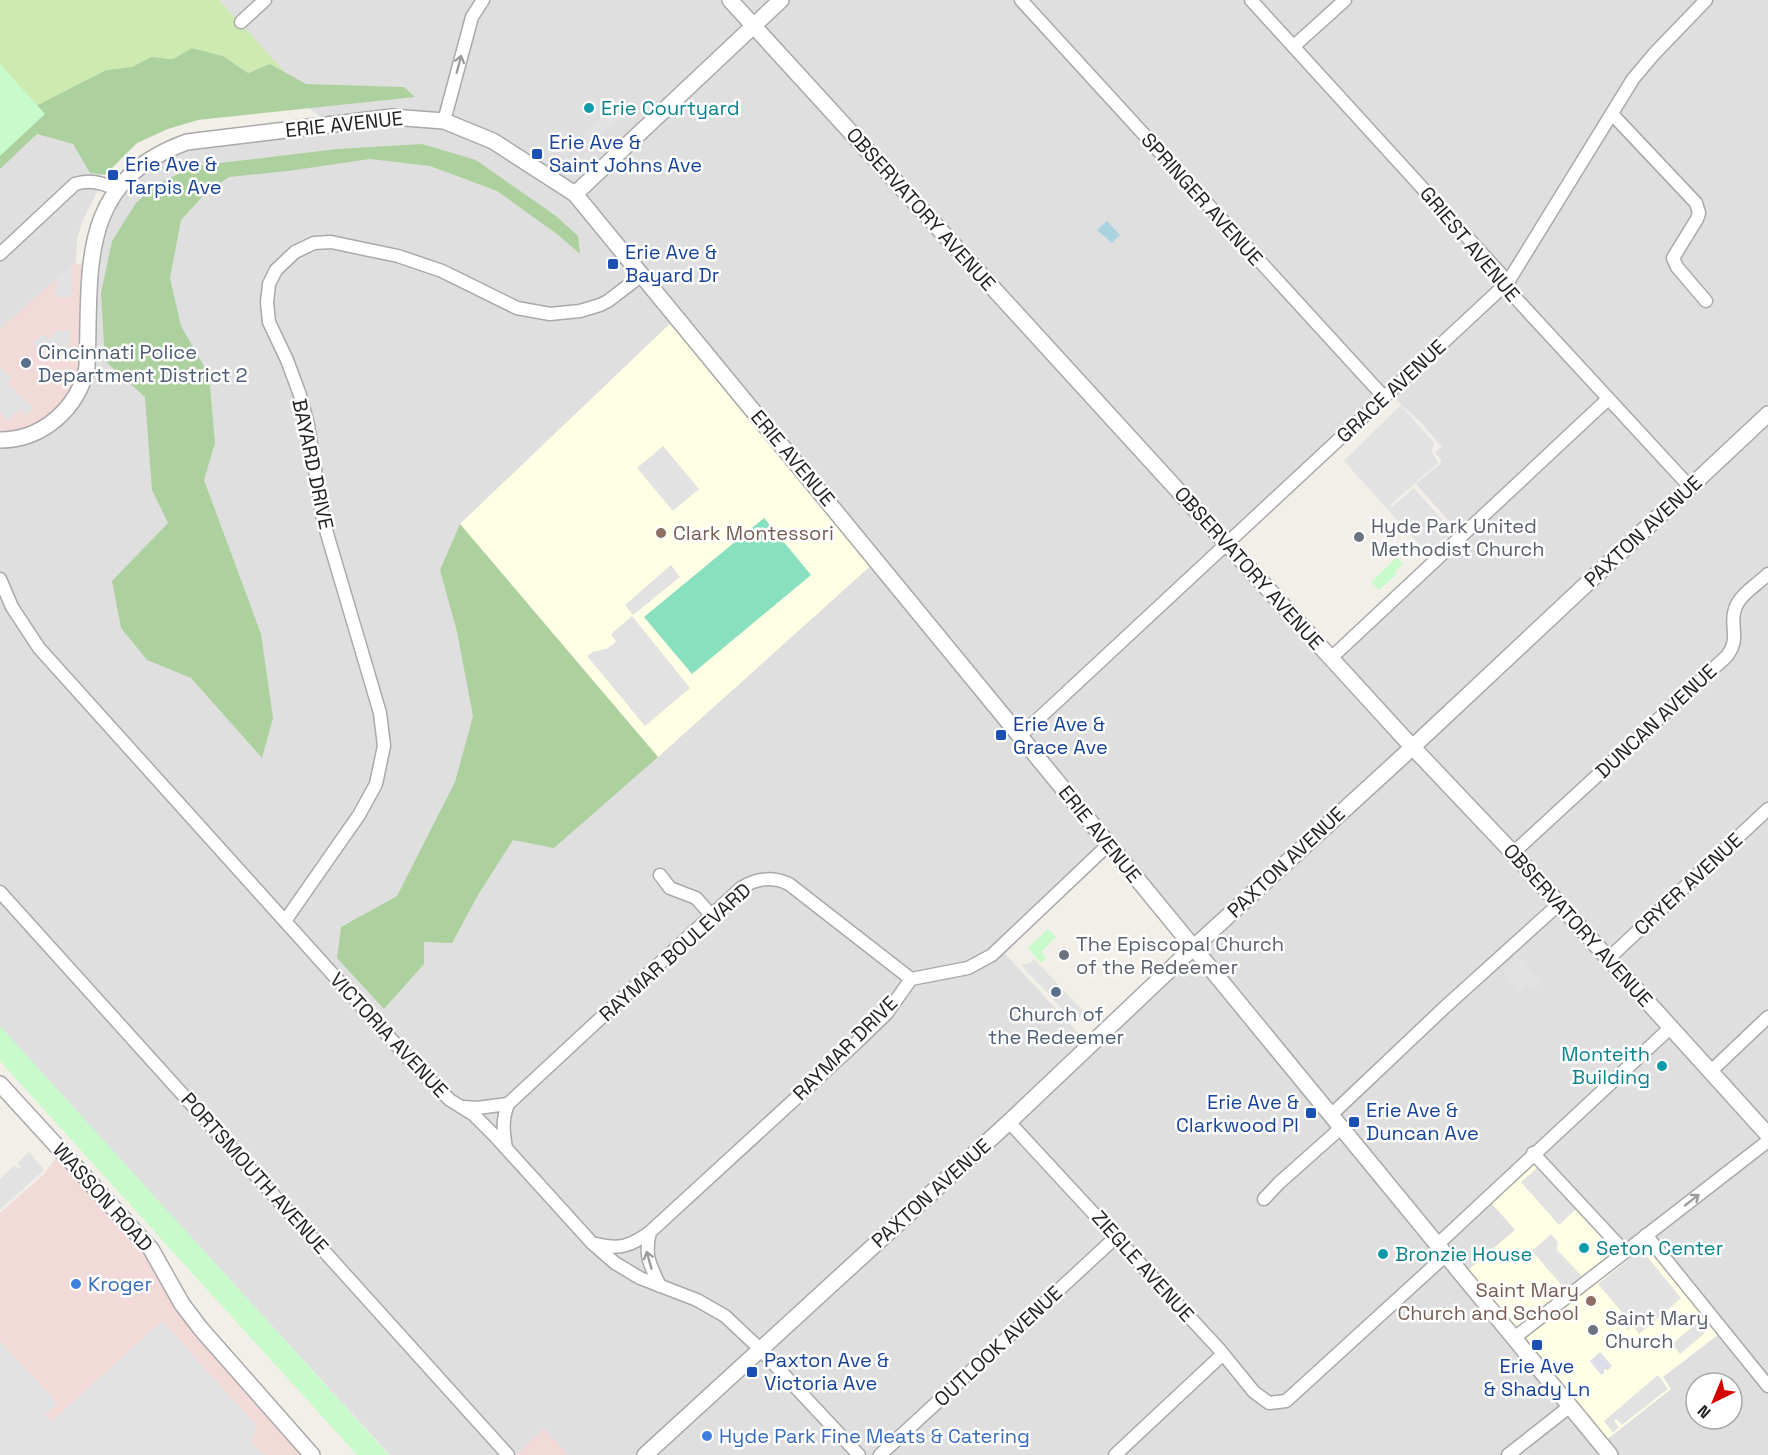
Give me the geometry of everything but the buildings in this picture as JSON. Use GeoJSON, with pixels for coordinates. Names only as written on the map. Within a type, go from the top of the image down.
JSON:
{"type":"FeatureCollection","features":[{"type":"Feature","properties":{"kind":"street"},"geometry":{"type":"LineString","coordinates":[[242,22],[265,0]]}},
{"type":"Feature","properties":{"kind":"street"},"geometry":{"type":"LineString","coordinates":[[444,121],[472,17],[483,0]]}},
{"type":"Feature","properties":{"kind":"street","name":"OBSERVATORY AVENUE"},"geometry":{"type":"LineString","coordinates":[[730,0],[1412,747],[1513,853],[1768,1135]]}},
{"type":"Feature","properties":{"kind":"street"},"geometry":{"type":"LineString","coordinates":[[575,194],[781,0]]}},
{"type":"Feature","properties":{"kind":"street","name":"SPRINGER AVENUE"},"geometry":{"type":"LineString","coordinates":[[1021,0],[1384,397]]}},
{"type":"Feature","properties":{"kind":"street","name":"GRIEST AVENUE"},"geometry":{"type":"LineString","coordinates":[[1251,0],[1508,282],[1511,293],[1690,487]]}},
{"type":"Feature","properties":{"kind":"street"},"geometry":{"type":"LineString","coordinates":[[1293,46],[1345,0]]}},
{"type":"Feature","properties":{"kind":"street","name":"GRACE AVENUE"},"geometry":{"type":"LineString","coordinates":[[1021,735],[1508,282],[1633,79],[1706,0]]}},
{"type":"Feature","properties":{"kind":"street"},"geometry":{"type":"LineString","coordinates":[[1612,114],[1696,203],[1699,213],[1697,219],[1673,258],[1677,267],[1706,301]]}},
{"type":"Feature","properties":{"kind":"street","name":"ERIE AVENUE"},"geometry":{"type":"LineString","coordinates":[[0,440],[22,438],[45,429],[65,410],[84,382],[87,367],[95,233],[108,201],[128,177],[151,158],[187,142],[392,117],[444,121],[493,141],[575,194],[1610,1455]]}},
{"type":"Feature","properties":{"kind":"street"},"geometry":{"type":"LineString","coordinates":[[0,254],[75,184],[84,181],[93,182],[117,189]]}},
{"type":"Feature","properties":{"kind":"street","name":"BAYARD DRIVE"},"geometry":{"type":"LineString","coordinates":[[285,921],[359,815],[376,784],[384,746],[380,713],[323,520],[308,425],[300,395],[269,322],[267,302],[269,284],[276,270],[295,252],[314,243],[331,242],[398,256],[442,271],[517,308],[550,314],[578,312],[608,302],[642,275]]}},
{"type":"Feature","properties":{"kind":"street"},"geometry":{"type":"LineString","coordinates":[[1331,658],[1608,399]]}},
{"type":"Feature","properties":{"kind":"street","name":"PAXTON AVENUE"},"geometry":{"type":"LineString","coordinates":[[645,1455],[1009,1122],[1768,414]]}},
{"type":"Feature","properties":{"kind":"street","name":"DUNCAN AVENUE"},"geometry":{"type":"LineString","coordinates":[[1513,853],[1727,656],[1735,641],[1733,615],[1738,601],[1768,574]]}},
{"type":"Feature","properties":{"kind":"street","name":"VICTORIA AVENUE"},"geometry":{"type":"LineString","coordinates":[[0,579],[12,607],[39,648],[417,1069],[450,1100],[474,1115],[592,1243],[615,1263],[640,1278],[698,1300],[725,1316],[760,1349],[859,1455]]}},
{"type":"Feature","properties":{"kind":"street","name":"CRYER AVENUE"},"geometry":{"type":"LineString","coordinates":[[1608,959],[1768,809]]}},
{"type":"Feature","properties":{"kind":"street","name":"RAYMAR DRIVE"},"geometry":{"type":"LineString","coordinates":[[592,1243],[611,1248],[622,1247],[636,1242],[650,1232],[887,1013],[911,979],[968,968],[992,955],[1108,845]]}},
{"type":"Feature","properties":{"kind":"street"},"geometry":{"type":"LineString","coordinates":[[660,875],[670,888],[696,898],[712,916]]}},
{"type":"Feature","properties":{"kind":"street","name":"RAYMAR BOULEVARD"},"geometry":{"type":"LineString","coordinates":[[508,1104],[750,882],[770,878],[789,884],[911,979]]}},
{"type":"Feature","properties":{"kind":"street","name":"PORTSMOUTH AVENUE"},"geometry":{"type":"LineString","coordinates":[[0,892],[508,1455]]}},
{"type":"Feature","properties":{"kind":"street"},"geometry":{"type":"LineString","coordinates":[[1331,1115],[1559,904]]}},
{"type":"Feature","properties":{"kind":"street"},"geometry":{"type":"LineString","coordinates":[[1710,1072],[1768,1017]]}},
{"type":"Feature","properties":{"kind":"street"},"geometry":{"type":"LineString","coordinates":[[1442,1250],[1533,1153],[1670,1028]]}},
{"type":"Feature","properties":{"kind":"street","name":"WASSON ROAD"},"geometry":{"type":"LineString","coordinates":[[0,1084],[151,1248],[182,1304],[201,1329],[312,1455]]}},
{"type":"Feature","properties":{"kind":"street"},"geometry":{"type":"LineString","coordinates":[[462,1107],[477,1108],[508,1104],[502,1129],[506,1149]]}},
{"type":"Feature","properties":{"kind":"street","name":"ZIEGLE AVENUE"},"geometry":{"type":"LineString","coordinates":[[1009,1122],[1223,1354],[1261,1399],[1269,1403],[1286,1401],[1442,1250]]}},
{"type":"Feature","properties":{"kind":"street"},"geometry":{"type":"LineString","coordinates":[[1264,1199],[1278,1183],[1342,1127]]}},
{"type":"Feature","properties":{"kind":"street"},"geometry":{"type":"LineString","coordinates":[[1514,1338],[1768,1141]]}},
{"type":"Feature","properties":{"kind":"street"},"geometry":{"type":"LineString","coordinates":[[1533,1153],[1624,1252]]}},
{"type":"Feature","properties":{"kind":"street"},"geometry":{"type":"LineString","coordinates":[[650,1232],[646,1246],[648,1262],[660,1286]]}},
{"type":"Feature","properties":{"kind":"street"},"geometry":{"type":"LineString","coordinates":[[1646,1235],[1768,1386]]}},
{"type":"Feature","properties":{"kind":"street","name":"OUTLOOK AVENUE"},"geometry":{"type":"LineString","coordinates":[[880,1455],[1116,1237]]}},
{"type":"Feature","properties":{"kind":"street"},"geometry":{"type":"LineString","coordinates":[[1115,1455],[1223,1354]]}},
{"type":"Feature","properties":{"kind":"street"},"geometry":{"type":"LineString","coordinates":[[1508,1455],[1569,1407]]}},
{"type":"Feature","properties":{"kind":"shaded area"},"geometry":{"type":"Polygon","coordinates":[[[194,0],[1768,0],[1768,1455],[568,1455],[544,1429],[516,1455],[390,1455],[0,1028],[0,440],[91,270],[108,201],[166,149],[332,124],[269,81],[194,0]],[[1389,393],[1227,543],[1331,658],[1462,536],[1416,484],[1441,463],[1441,459],[1435,453],[1442,447],[1423,425],[1389,393]],[[460,524],[658,757],[877,560],[460,524]],[[1108,845],[1000,948],[1088,1044],[1193,948],[1108,845]],[[1515,1230],[1463,1275],[1671,1390],[1663,1378],[1625,1252],[1515,1230]]]}},
{"type":"Feature","properties":{"kind":"shaded area"},"geometry":{"type":"Polygon","coordinates":[[[615,104],[626,114],[579,154],[571,146],[615,104]]]}},
{"type":"Feature","properties":{"kind":"shaded area"},"geometry":{"type":"Polygon","coordinates":[[[45,114],[101,176],[107,179],[98,190],[83,220],[77,239],[76,264],[72,264],[0,330],[0,156],[45,114]]]}},
{"type":"Feature","properties":{"kind":"shaded area"},"geometry":{"type":"Polygon","coordinates":[[[72,264],[92,265],[87,367],[65,410],[0,440],[0,330],[72,264]]]}},
{"type":"Feature","properties":{"kind":"shaded area"},"geometry":{"type":"Polygon","coordinates":[[[72,264],[72,297],[56,297],[57,278],[72,264]]]}},
{"type":"Feature","properties":{"kind":"shaded area","name":"Clark Montessori"},"geometry":{"type":"Polygon","coordinates":[[[677,317],[877,560],[658,757],[460,524],[677,317]]]}},
{"type":"Feature","properties":{"kind":"shaded area"},"geometry":{"type":"Polygon","coordinates":[[[54,331],[70,331],[68,357],[47,355],[33,343],[41,335],[53,339],[54,331]]]}},
{"type":"Feature","properties":{"kind":"shaded area"},"geometry":{"type":"Polygon","coordinates":[[[0,367],[12,379],[7,384],[35,408],[25,416],[20,409],[8,421],[0,412],[0,367]]]}},
{"type":"Feature","properties":{"kind":"shaded area"},"geometry":{"type":"Polygon","coordinates":[[[1401,405],[1434,443],[1432,451],[1438,463],[1390,505],[1392,507],[1414,488],[1453,532],[1428,554],[1344,461],[1401,405]]]}},
{"type":"Feature","properties":{"kind":"shaded area"},"geometry":{"type":"Polygon","coordinates":[[[663,446],[699,489],[673,511],[637,468],[663,446]]]}},
{"type":"Feature","properties":{"kind":"shaded area"},"geometry":{"type":"Polygon","coordinates":[[[671,565],[680,577],[633,615],[625,605],[671,565]]]}},
{"type":"Feature","properties":{"kind":"shaded area"},"geometry":{"type":"Polygon","coordinates":[[[632,616],[690,688],[645,726],[587,656],[606,649],[616,642],[611,634],[632,616]]]}},
{"type":"Feature","properties":{"kind":"shaded area","name":"Church of the Redeemer"},"geometry":{"type":"Polygon","coordinates":[[[1034,959],[1084,1012],[1079,1017],[1070,1017],[1021,965],[1030,963],[1034,959]]]}},
{"type":"Feature","properties":{"kind":"shaded area"},"geometry":{"type":"Polygon","coordinates":[[[1514,959],[1522,959],[1542,983],[1535,989],[1528,983],[1520,990],[1502,971],[1514,959]]]}},
{"type":"Feature","properties":{"kind":"shaded area"},"geometry":{"type":"Polygon","coordinates":[[[61,1151],[126,1221],[182,1304],[312,1455],[0,1455],[0,1213],[43,1175],[61,1151]]]}},
{"type":"Feature","properties":{"kind":"shaded area"},"geometry":{"type":"Polygon","coordinates":[[[29,1152],[44,1170],[0,1210],[0,1179],[15,1165],[18,1169],[21,1167],[17,1163],[29,1152]]]}},
{"type":"Feature","properties":{"kind":"shaded area","name":"Saint Mary Church and School"},"geometry":{"type":"Polygon","coordinates":[[[1533,1153],[1624,1251],[1646,1235],[1723,1331],[1663,1377],[1671,1389],[1601,1444],[1462,1275],[1515,1230],[1486,1197],[1533,1153]]]}},
{"type":"Feature","properties":{"kind":"shaded area"},"geometry":{"type":"Polygon","coordinates":[[[1537,1168],[1576,1209],[1559,1225],[1521,1182],[1537,1168]]]}},
{"type":"Feature","properties":{"kind":"shaded area"},"geometry":{"type":"Polygon","coordinates":[[[1551,1234],[1558,1242],[1557,1250],[1582,1276],[1565,1289],[1532,1251],[1551,1234]]]}},
{"type":"Feature","properties":{"kind":"shaded area"},"geometry":{"type":"Polygon","coordinates":[[[1641,1249],[1681,1298],[1639,1334],[1633,1326],[1628,1330],[1618,1316],[1622,1312],[1598,1284],[1641,1249]]]}},
{"type":"Feature","properties":{"kind":"shaded area"},"geometry":{"type":"Polygon","coordinates":[[[162,1321],[257,1426],[251,1443],[265,1455],[0,1455],[0,1341],[58,1404],[45,1415],[51,1422],[162,1321]]]}},
{"type":"Feature","properties":{"kind":"shaded area"},"geometry":{"type":"Polygon","coordinates":[[[1697,1323],[1705,1333],[1680,1354],[1672,1344],[1697,1323]]]}},
{"type":"Feature","properties":{"kind":"shaded area"},"geometry":{"type":"Polygon","coordinates":[[[1600,1352],[1612,1366],[1608,1370],[1604,1369],[1601,1375],[1590,1361],[1600,1352]]]}},
{"type":"Feature","properties":{"kind":"shaded area"},"geometry":{"type":"Polygon","coordinates":[[[1658,1375],[1668,1389],[1622,1425],[1616,1419],[1614,1421],[1619,1427],[1613,1433],[1604,1421],[1658,1375]]]}},
{"type":"Feature","properties":{"kind":"shaded area"},"geometry":{"type":"Polygon","coordinates":[[[544,1429],[568,1455],[516,1455],[544,1429]]]}},
{"type":"Feature","properties":{"kind":"green space"},"geometry":{"type":"Polygon","coordinates":[[[0,0],[219,0],[285,72],[270,64],[248,73],[223,56],[192,48],[173,59],[151,57],[132,67],[106,70],[26,111],[0,117],[0,0]]]}},
{"type":"Feature","properties":{"kind":"green space"},"geometry":{"type":"Polygon","coordinates":[[[192,48],[223,56],[248,73],[270,64],[306,84],[404,87],[415,97],[198,120],[168,129],[137,143],[105,175],[90,173],[73,144],[37,134],[0,169],[0,117],[26,111],[106,70],[132,67],[151,57],[173,59],[192,48]]]}},
{"type":"Feature","properties":{"kind":"green space"},"geometry":{"type":"Polygon","coordinates":[[[0,64],[45,114],[0,156],[0,64]]]}},
{"type":"Feature","properties":{"kind":"green space"},"geometry":{"type":"Polygon","coordinates":[[[422,144],[476,160],[556,216],[578,236],[580,254],[557,234],[497,191],[430,166],[370,159],[229,177],[205,194],[181,220],[170,278],[181,326],[209,375],[215,443],[204,480],[261,634],[273,718],[262,758],[191,678],[147,660],[121,628],[112,581],[168,523],[152,490],[145,397],[105,361],[101,293],[112,241],[136,203],[155,185],[195,166],[337,149],[422,144]]]}},
{"type":"Feature","properties":{"kind":"green space"},"geometry":{"type":"Polygon","coordinates":[[[764,518],[811,575],[692,674],[644,617],[764,518]]]}},
{"type":"Feature","properties":{"kind":"green space"},"geometry":{"type":"Polygon","coordinates":[[[460,524],[658,757],[554,848],[513,840],[478,895],[452,943],[424,942],[424,964],[384,1009],[337,958],[341,927],[397,896],[455,782],[473,716],[457,632],[440,570],[460,524]]]}},
{"type":"Feature","properties":{"kind":"green space"},"geometry":{"type":"Polygon","coordinates":[[[1397,557],[1403,564],[1395,572],[1397,574],[1379,590],[1371,582],[1397,557]]]}},
{"type":"Feature","properties":{"kind":"green space"},"geometry":{"type":"Polygon","coordinates":[[[1048,929],[1056,937],[1041,952],[1046,958],[1041,963],[1028,948],[1048,929]]]}},
{"type":"Feature","properties":{"kind":"green space"},"geometry":{"type":"Polygon","coordinates":[[[0,1026],[389,1455],[357,1455],[0,1061],[0,1026]]]}},
{"type":"Feature","properties":{"kind":"water"},"geometry":{"type":"Polygon","coordinates":[[[1107,221],[1120,235],[1112,243],[1097,230],[1107,221]]]}},
{"type":"Feature","properties":{"kind":"place","name":"Erie Courtyard"},"geometry":{"type":"Point","coordinates":[589,108]}},
{"type":"Feature","properties":{"kind":"place","name":"Erie Ave & Saint Johns Ave"},"geometry":{"type":"Point","coordinates":[537,154]}},
{"type":"Feature","properties":{"kind":"place","name":"Erie Ave & Tarpis Ave"},"geometry":{"type":"Point","coordinates":[113,175]}},
{"type":"Feature","properties":{"kind":"place","name":"Erie Ave & Bayard Dr"},"geometry":{"type":"Point","coordinates":[613,264]}},
{"type":"Feature","properties":{"kind":"place","name":"Cincinnati Police Department District 2"},"geometry":{"type":"Point","coordinates":[26,363]}},
{"type":"Feature","properties":{"kind":"place","name":"Clark Montessori"},"geometry":{"type":"Point","coordinates":[661,533]}},
{"type":"Feature","properties":{"kind":"place","name":"Hyde Park United Methodist Church"},"geometry":{"type":"Point","coordinates":[1359,537]}},
{"type":"Feature","properties":{"kind":"place","name":"Erie Ave & Grace Ave"},"geometry":{"type":"Point","coordinates":[1001,735]}},
{"type":"Feature","properties":{"kind":"place","name":"The Episcopal Church of the Redeemer"},"geometry":{"type":"Point","coordinates":[1064,955]}},
{"type":"Feature","properties":{"kind":"place","name":"Church of the Redeemer"},"geometry":{"type":"Point","coordinates":[1056,992]}},
{"type":"Feature","properties":{"kind":"place","name":"Monteith Building"},"geometry":{"type":"Point","coordinates":[1662,1066]}},
{"type":"Feature","properties":{"kind":"place","name":"Erie Ave & Clarkwood Pl"},"geometry":{"type":"Point","coordinates":[1311,1113]}},
{"type":"Feature","properties":{"kind":"place","name":"Erie Ave & Duncan Ave"},"geometry":{"type":"Point","coordinates":[1354,1122]}},
{"type":"Feature","properties":{"kind":"place","name":"Seton Center"},"geometry":{"type":"Point","coordinates":[1584,1248]}},
{"type":"Feature","properties":{"kind":"place","name":"Bronzie House"},"geometry":{"type":"Point","coordinates":[1383,1254]}},
{"type":"Feature","properties":{"kind":"place","name":"Kroger"},"geometry":{"type":"Point","coordinates":[76,1284]}},
{"type":"Feature","properties":{"kind":"place","name":"Saint Mary Church and School"},"geometry":{"type":"Point","coordinates":[1591,1301]}},
{"type":"Feature","properties":{"kind":"place","name":"Saint Mary Church"},"geometry":{"type":"Point","coordinates":[1593,1330]}},
{"type":"Feature","properties":{"kind":"place","name":"Erie Ave & Shady Ln"},"geometry":{"type":"Point","coordinates":[1537,1345]}},
{"type":"Feature","properties":{"kind":"place","name":"Paxton Ave & Victoria Ave"},"geometry":{"type":"Point","coordinates":[752,1372]}},
{"type":"Feature","properties":{"kind":"place","name":"Hyde Park Fine Meats & Catering"},"geometry":{"type":"Point","coordinates":[707,1436]}}]}
